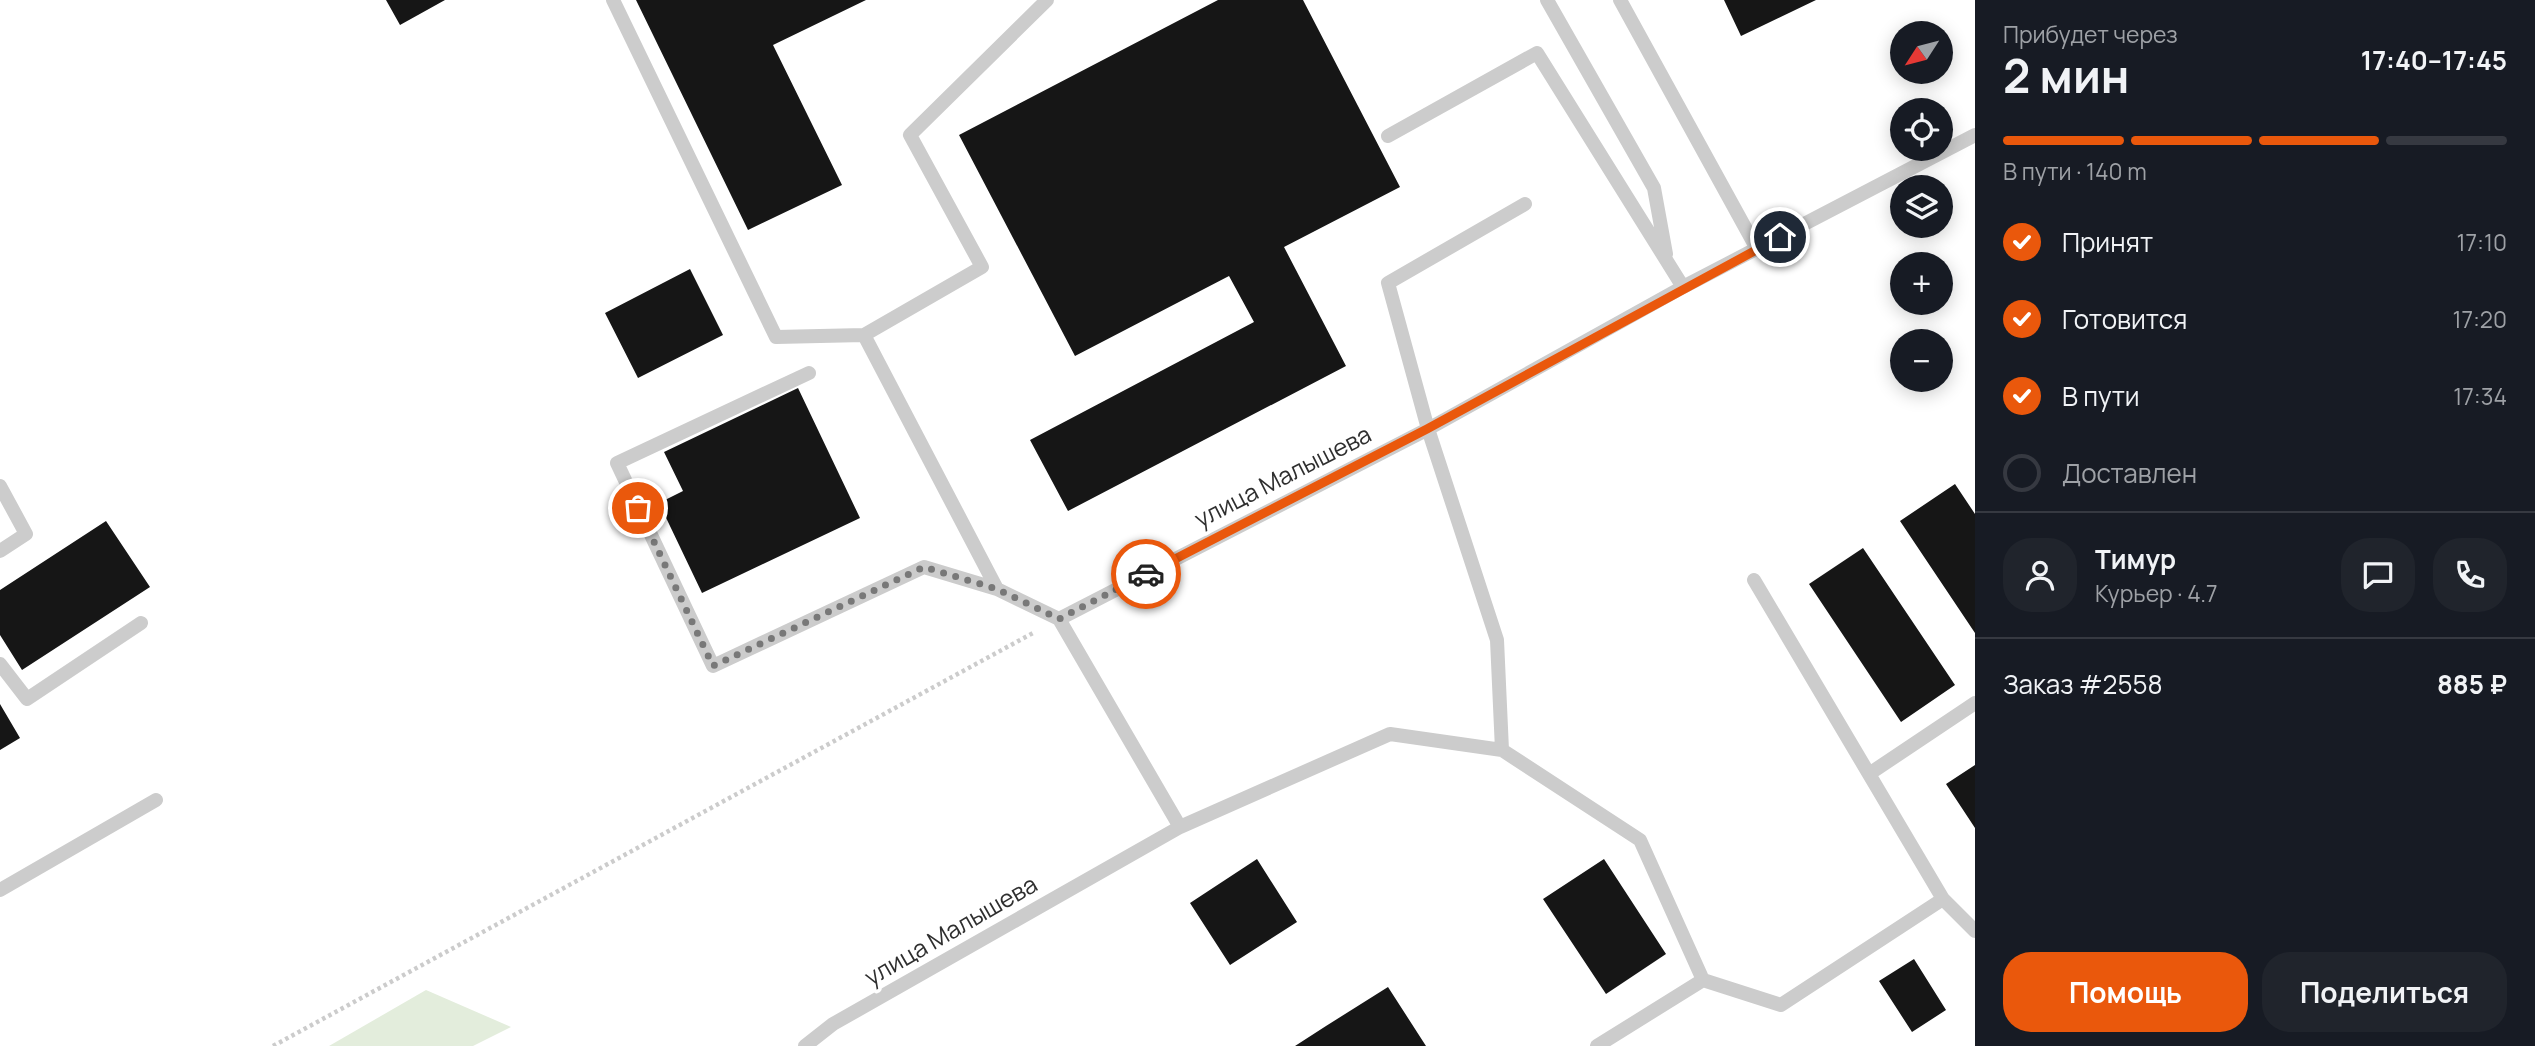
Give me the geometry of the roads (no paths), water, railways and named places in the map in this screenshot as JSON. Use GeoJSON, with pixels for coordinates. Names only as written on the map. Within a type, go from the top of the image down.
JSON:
{"type":"FeatureCollection","features":[{"type":"Feature","properties":{"kind":"lane"},"geometry":{"type":"LineString","coordinates":[[613,0],[776,337],[864,335],[982,267],[911,135],[1046,0]]}},
{"type":"Feature","properties":{"kind":"lane"},"geometry":{"type":"LineString","coordinates":[[1547,0],[1654,188],[1667,262]]}},
{"type":"Feature","properties":{"kind":"lane"},"geometry":{"type":"LineString","coordinates":[[1620,0],[1757,249]]}},
{"type":"Feature","properties":{"kind":"lane"},"geometry":{"type":"LineString","coordinates":[[1388,136],[1537,53],[1683,287]]}},
{"type":"Feature","properties":{"kind":"lane","name":"улица Малышева"},"geometry":{"type":"LineString","coordinates":[[1059,619],[1427,429],[1683,287],[1975,135]]}},
{"type":"Feature","properties":{"kind":"lane"},"geometry":{"type":"LineString","coordinates":[[1525,204],[1388,284],[1427,429],[1497,640],[1502,750],[1640,840],[1703,980],[1781,1005],[1943,899]]}},
{"type":"Feature","properties":{"kind":"lane"},"geometry":{"type":"LineString","coordinates":[[864,335],[997,589]]}},
{"type":"Feature","properties":{"kind":"lane"},"geometry":{"type":"LineString","coordinates":[[809,373],[617,463],[713,666],[924,567],[997,589],[1059,619],[1180,827]]}},
{"type":"Feature","properties":{"kind":"lane"},"geometry":{"type":"LineString","coordinates":[[0,486],[26,534],[0,551]]}},
{"type":"Feature","properties":{"kind":"lane"},"geometry":{"type":"LineString","coordinates":[[1754,580],[1943,899],[1975,931]]}},
{"type":"Feature","properties":{"kind":"lane"},"geometry":{"type":"LineString","coordinates":[[0,664],[27,699],[141,623]]}},
{"type":"Feature","properties":{"kind":"lane"},"geometry":{"type":"LineString","coordinates":[[1869,774],[1975,703]]}},
{"type":"Feature","properties":{"kind":"lane","name":"улица Малышева"},"geometry":{"type":"LineString","coordinates":[[805,1046],[834,1024],[1180,827],[1390,734],[1502,750]]}},
{"type":"Feature","properties":{"kind":"lane"},"geometry":{"type":"LineString","coordinates":[[0,890],[156,800]]}},
{"type":"Feature","properties":{"kind":"lane"},"geometry":{"type":"LineString","coordinates":[[1597,1046],[1703,980]]}}]}
